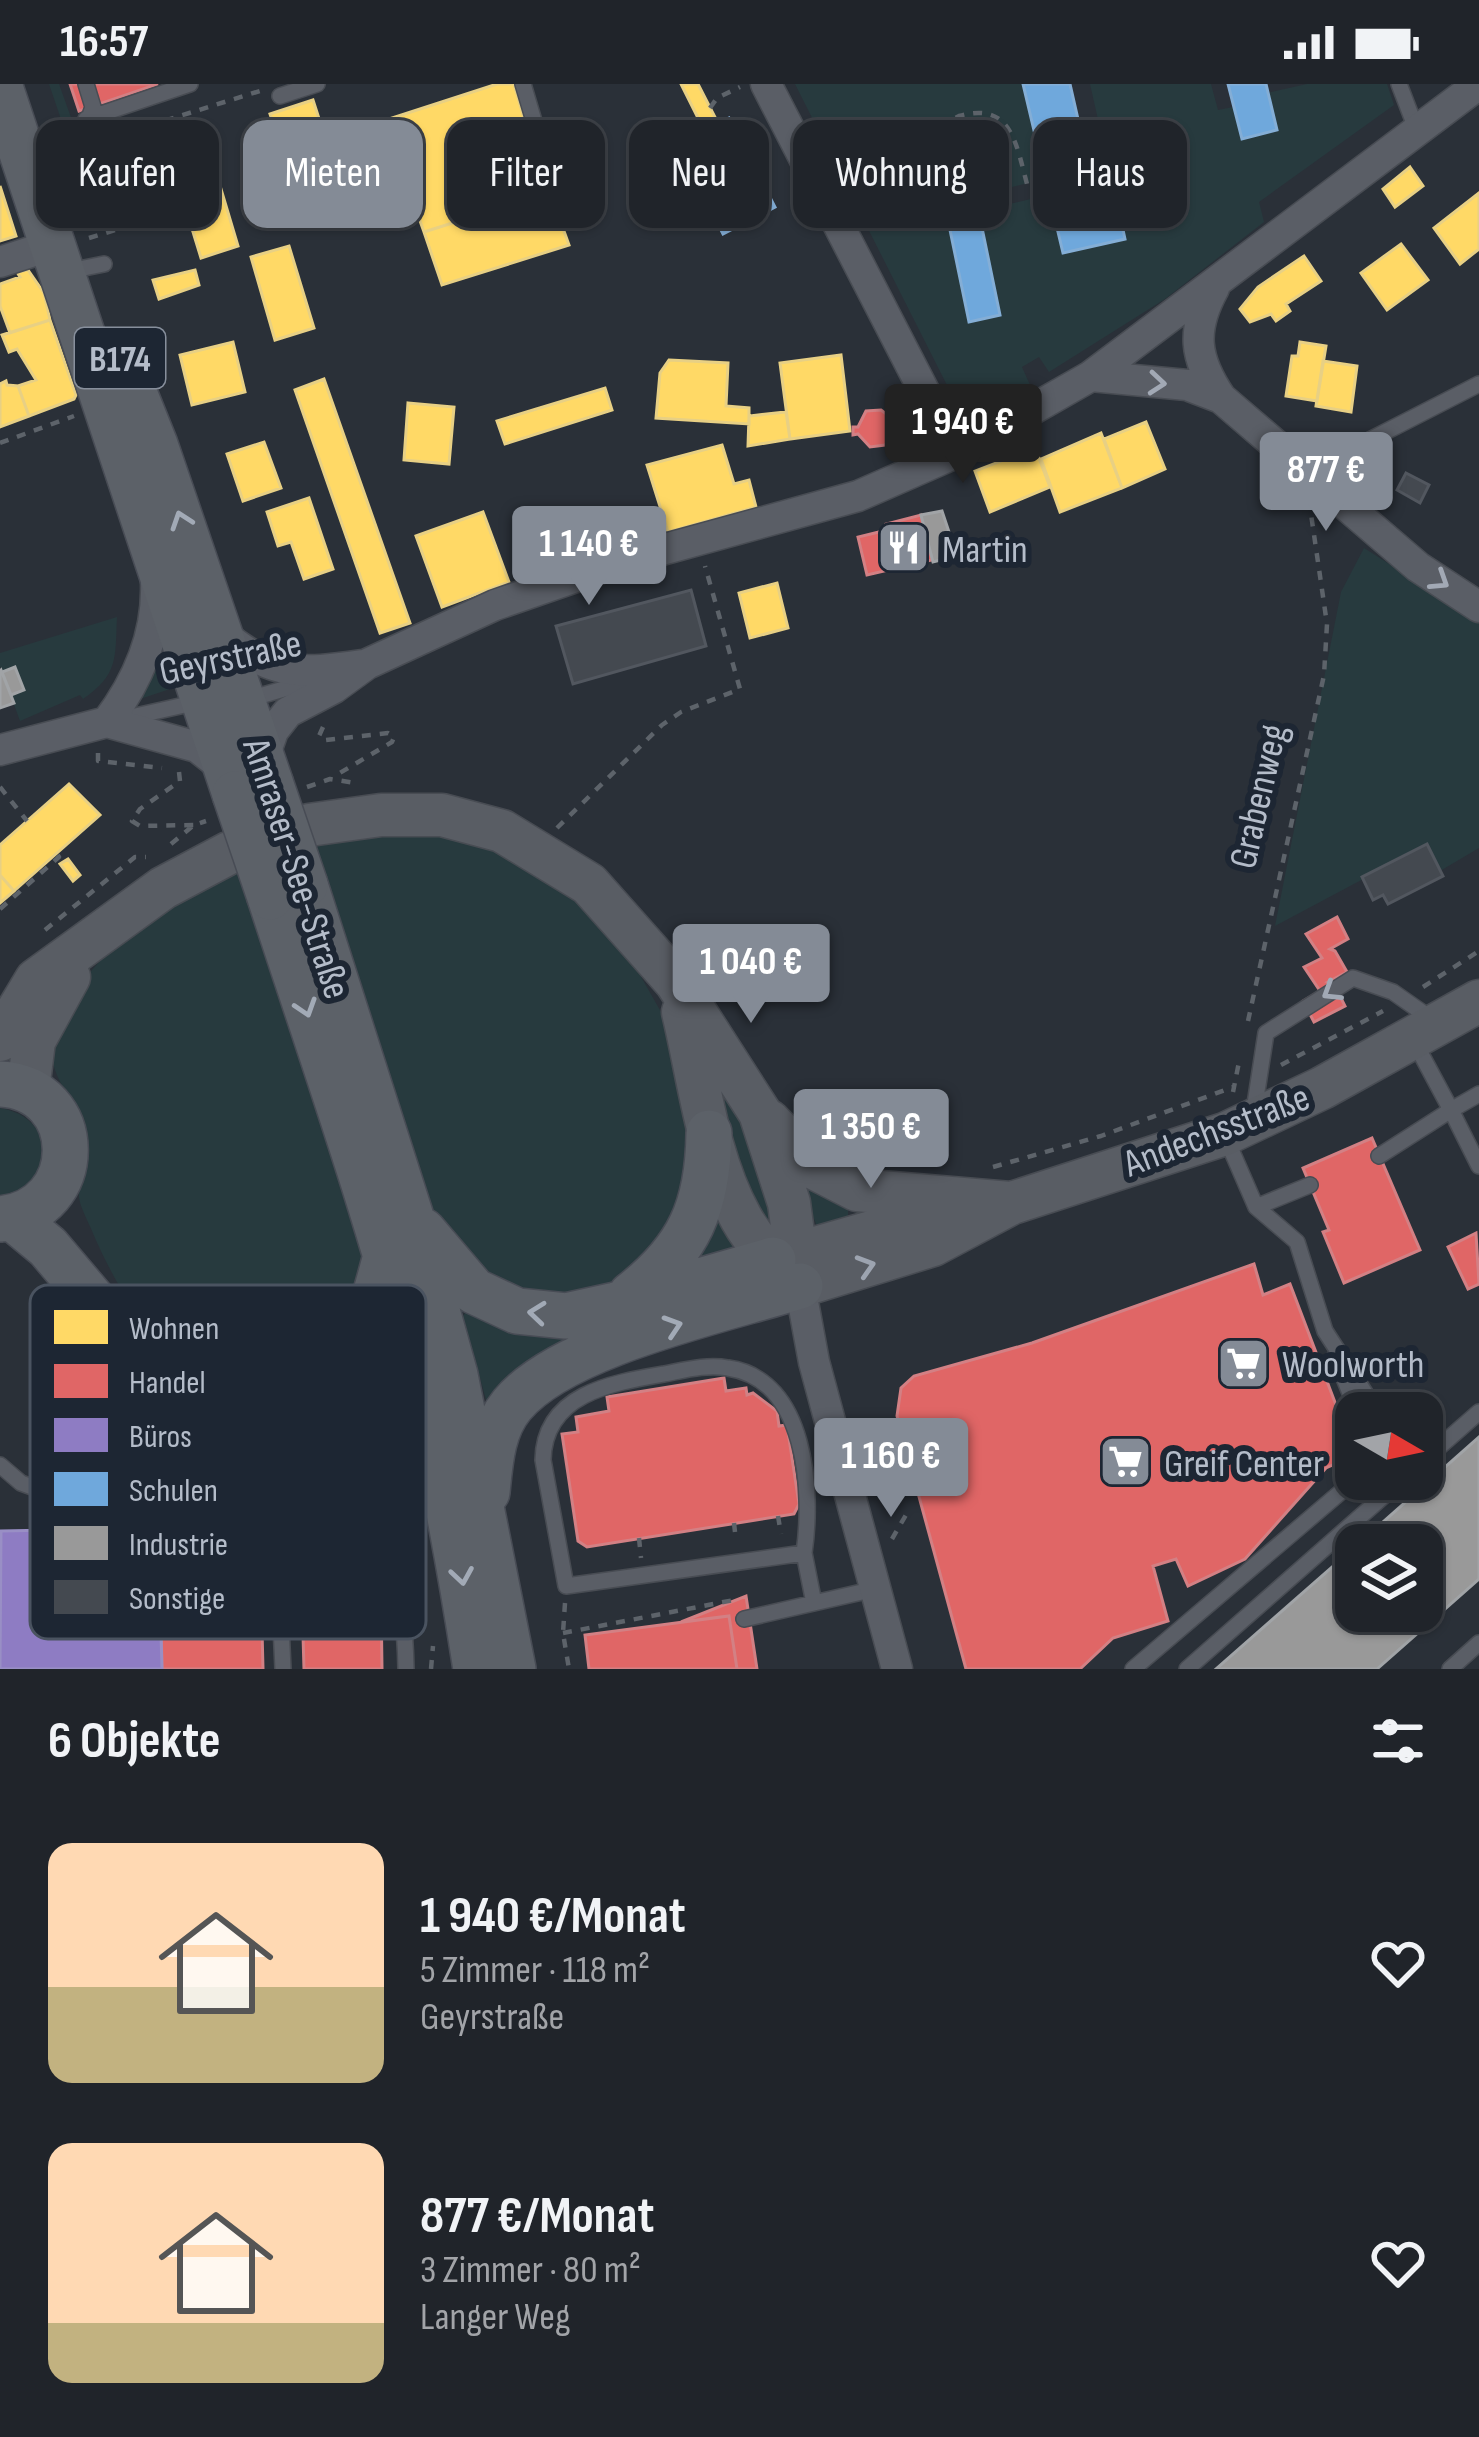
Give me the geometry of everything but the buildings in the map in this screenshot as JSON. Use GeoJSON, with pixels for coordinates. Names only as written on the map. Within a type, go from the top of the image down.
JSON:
{"type":"FeatureCollection","features":[{"type":"Feature","properties":{"kind":"main road","name":"Amraser-See-Straße"},"geometry":{"type":"LineString","coordinates":[[24,84],[75,244],[155,552],[224,701],[287,891],[410,1214],[455,1376],[513,1669]]}},
{"type":"Feature","properties":{"kind":"main road","name":"Amraser-See-Straße"},"geometry":{"type":"LineString","coordinates":[[0,87],[75,244],[155,445],[219,631],[224,701]]}},
{"type":"Feature","properties":{"kind":"main road"},"geometry":{"type":"LineString","coordinates":[[0,1040],[36,980],[163,889],[230,854],[329,820],[442,815],[502,831],[589,884],[676,982],[760,1113],[816,1169],[857,1190],[1012,1203]]}},
{"type":"Feature","properties":{"kind":"main road","name":"Amraser-See-Straße"},"geometry":{"type":"LineString","coordinates":[[287,891],[393,1285]]}},
{"type":"Feature","properties":{"kind":"main road"},"geometry":{"type":"LineString","coordinates":[[7,1218],[30,1212],[55,1189],[64,1168],[67,1144],[60,1122],[47,1103],[14,1087],[86,944]]}},
{"type":"Feature","properties":{"kind":"main road","name":"Andechsstraße"},"geometry":{"type":"LineString","coordinates":[[800,1261],[933,1245],[1012,1203],[1237,1114],[1322,1088],[1479,980]]}},
{"type":"Feature","properties":{"kind":"main road"},"geometry":{"type":"LineString","coordinates":[[676,982],[709,1133],[739,1215],[800,1261]]}},
{"type":"Feature","properties":{"kind":"main road","name":"Andechsstraße"},"geometry":{"type":"LineString","coordinates":[[1416,1019],[1479,1001]]}},
{"type":"Feature","properties":{"kind":"main road"},"geometry":{"type":"LineString","coordinates":[[760,1113],[789,1202],[800,1261]]}},
{"type":"Feature","properties":{"kind":"main road"},"geometry":{"type":"LineString","coordinates":[[616,1306],[660,1273],[684,1244],[698,1212],[709,1133]]}},
{"type":"Feature","properties":{"kind":"main road"},"geometry":{"type":"LineString","coordinates":[[55,1189],[69,1234],[97,1285]]}},
{"type":"Feature","properties":{"kind":"main road","name":"Andechsstraße"},"geometry":{"type":"LineString","coordinates":[[800,1261],[931,1213],[1012,1203]]}},
{"type":"Feature","properties":{"kind":"main road"},"geometry":{"type":"LineString","coordinates":[[410,1214],[474,1291],[517,1311],[566,1316],[800,1261]]}},
{"type":"Feature","properties":{"kind":"main road"},"geometry":{"type":"LineString","coordinates":[[7,1218],[48,1247],[80,1285]]}},
{"type":"Feature","properties":{"kind":"main road"},"geometry":{"type":"LineString","coordinates":[[378,1285],[386,1256]]}},
{"type":"Feature","properties":{"kind":"main road"},"geometry":{"type":"LineString","coordinates":[[485,1525],[493,1441],[509,1407],[540,1377],[578,1356],[800,1261]]}},
{"type":"Feature","properties":{"kind":"main road","name":"Amraser-See-Straße"},"geometry":{"type":"LineString","coordinates":[[426,1412],[445,1486],[476,1669]]}},
{"type":"Feature","properties":{"kind":"main road"},"geometry":{"type":"LineString","coordinates":[[426,1465],[445,1486]]}},
{"type":"Feature","properties":{"kind":"street"},"geometry":{"type":"LineString","coordinates":[[766,84],[956,453]]}},
{"type":"Feature","properties":{"kind":"street","name":"Geyrstraße"},"geometry":{"type":"LineString","coordinates":[[0,750],[107,722],[197,747],[249,777],[272,731],[288,712],[368,664],[495,605],[625,560],[858,496],[956,453],[1091,376],[1479,84]]}},
{"type":"Feature","properties":{"kind":"street"},"geometry":{"type":"LineString","coordinates":[[0,262],[75,244]]}},
{"type":"Feature","properties":{"kind":"street"},"geometry":{"type":"LineString","coordinates":[[1216,282],[1199,316],[1199,355],[1221,398],[1418,567],[1479,607]]}},
{"type":"Feature","properties":{"kind":"street"},"geometry":{"type":"LineString","coordinates":[[1091,376],[1186,385],[1221,398]]}},
{"type":"Feature","properties":{"kind":"street","name":"Geyrstraße"},"geometry":{"type":"LineString","coordinates":[[107,722],[127,695],[151,635],[155,552]]}},
{"type":"Feature","properties":{"kind":"street","name":"Geyrstraße"},"geometry":{"type":"LineString","coordinates":[[219,631],[250,657],[278,669],[311,673],[368,664]]}},
{"type":"Feature","properties":{"kind":"street"},"geometry":{"type":"LineString","coordinates":[[800,1261],[814,1362],[897,1669]]}},
{"type":"Feature","properties":{"kind":"lane"},"geometry":{"type":"LineString","coordinates":[[75,244],[86,119],[93,106],[86,84]]}},
{"type":"Feature","properties":{"kind":"lane"},"geometry":{"type":"LineString","coordinates":[[86,119],[190,84]]}},
{"type":"Feature","properties":{"kind":"lane"},"geometry":{"type":"LineString","coordinates":[[280,96],[317,84]]}},
{"type":"Feature","properties":{"kind":"lane"},"geometry":{"type":"LineString","coordinates":[[523,84],[534,120]]}},
{"type":"Feature","properties":{"kind":"lane"},"geometry":{"type":"LineString","coordinates":[[1399,84],[1417,131]]}},
{"type":"Feature","properties":{"kind":"lane"},"geometry":{"type":"LineString","coordinates":[[1305,473],[1479,384]]}},
{"type":"Feature","properties":{"kind":"lane","name":"Geyrstraße"},"geometry":{"type":"LineString","coordinates":[[107,722],[224,701],[368,664]]}},
{"type":"Feature","properties":{"kind":"lane"},"geometry":{"type":"LineString","coordinates":[[1350,1392],[1297,1242],[1256,1207],[1237,1114],[1259,1076],[1266,1033],[1353,978],[1393,992],[1416,1019],[1451,1110],[1479,1166]]}},
{"type":"Feature","properties":{"kind":"lane"},"geometry":{"type":"LineString","coordinates":[[1379,1156],[1479,1094]]}},
{"type":"Feature","properties":{"kind":"lane"},"geometry":{"type":"LineString","coordinates":[[1256,1207],[1310,1186]]}},
{"type":"Feature","properties":{"kind":"lane"},"geometry":{"type":"LineString","coordinates":[[1325,1331],[1364,1392]]}},
{"type":"Feature","properties":{"kind":"lane"},"geometry":{"type":"LineString","coordinates":[[804,1553],[566,1586],[543,1460],[543,1440],[550,1423],[565,1407],[605,1386],[708,1366],[730,1368],[766,1383],[791,1416],[809,1515],[804,1553],[814,1603]]}},
{"type":"Feature","properties":{"kind":"lane"},"geometry":{"type":"LineString","coordinates":[[1443,1444],[1479,1412]]}},
{"type":"Feature","properties":{"kind":"lane"},"geometry":{"type":"LineString","coordinates":[[0,1466],[30,1486]]}},
{"type":"Feature","properties":{"kind":"lane"},"geometry":{"type":"LineString","coordinates":[[1133,1669],[1335,1497]]}},
{"type":"Feature","properties":{"kind":"lane"},"geometry":{"type":"LineString","coordinates":[[1186,1669],[1378,1500]]}},
{"type":"Feature","properties":{"kind":"lane"},"geometry":{"type":"LineString","coordinates":[[744,1619],[875,1589]]}},
{"type":"Feature","properties":{"kind":"lane"},"geometry":{"type":"LineString","coordinates":[[282,1639],[283,1669]]}},
{"type":"Feature","properties":{"kind":"lane"},"geometry":{"type":"LineString","coordinates":[[402,1639],[406,1669]]}},
{"type":"Feature","properties":{"kind":"lane"},"geometry":{"type":"LineString","coordinates":[[1450,1669],[1479,1643]]}},
{"type":"Feature","properties":{"kind":"path"},"geometry":{"type":"LineString","coordinates":[[717,98],[711,108],[706,99],[742,85]]}},
{"type":"Feature","properties":{"kind":"path"},"geometry":{"type":"LineString","coordinates":[[75,244],[165,215],[138,129],[275,86],[280,96]]}},
{"type":"Feature","properties":{"kind":"path"},"geometry":{"type":"LineString","coordinates":[[950,120],[979,110],[1000,120]]}},
{"type":"Feature","properties":{"kind":"path"},"geometry":{"type":"LineString","coordinates":[[1009,132],[1027,184]]}},
{"type":"Feature","properties":{"kind":"path"},"geometry":{"type":"LineString","coordinates":[[0,443],[84,412]]}},
{"type":"Feature","properties":{"kind":"path","name":"Grabenweg"},"geometry":{"type":"LineString","coordinates":[[1247,1023],[1324,675],[1328,625],[1305,473]]}},
{"type":"Feature","properties":{"kind":"path"},"geometry":{"type":"LineString","coordinates":[[536,848],[662,725],[681,712],[740,689],[698,541]]}},
{"type":"Feature","properties":{"kind":"path"},"geometry":{"type":"LineString","coordinates":[[330,779],[392,742],[394,736],[326,740],[319,736],[320,729],[336,718]]}},
{"type":"Feature","properties":{"kind":"path"},"geometry":{"type":"LineString","coordinates":[[98,752],[98,761],[179,772],[180,781],[140,809],[133,824],[194,825]]}},
{"type":"Feature","properties":{"kind":"path"},"geometry":{"type":"LineString","coordinates":[[0,787],[27,821]]}},
{"type":"Feature","properties":{"kind":"path"},"geometry":{"type":"LineString","coordinates":[[0,909],[57,854]]}},
{"type":"Feature","properties":{"kind":"path"},"geometry":{"type":"LineString","coordinates":[[32,940],[135,857],[150,861]]}},
{"type":"Feature","properties":{"kind":"path"},"geometry":{"type":"LineString","coordinates":[[1237,1114],[1259,1076],[1416,1019],[1479,951]]}},
{"type":"Feature","properties":{"kind":"path"},"geometry":{"type":"LineString","coordinates":[[1237,1114],[1243,1046]]}},
{"type":"Feature","properties":{"kind":"path"},"geometry":{"type":"LineString","coordinates":[[986,1169],[1101,1136],[1237,1114]]}},
{"type":"Feature","properties":{"kind":"path"},"geometry":{"type":"LineString","coordinates":[[884,1554],[910,1508]]}},
{"type":"Feature","properties":{"kind":"path"},"geometry":{"type":"LineString","coordinates":[[566,1586],[563,1634],[568,1669]]}},
{"type":"Feature","properties":{"kind":"path"},"geometry":{"type":"LineString","coordinates":[[563,1634],[742,1598]]}},
{"type":"Feature","properties":{"kind":"path"},"geometry":{"type":"LineString","coordinates":[[430,1669],[433,1646]]}},
{"type":"Feature","properties":{"kind":"green space"},"geometry":{"type":"Polygon","coordinates":[[[49,84],[59,84],[72,120],[61,120],[49,84]]]}},
{"type":"Feature","properties":{"kind":"green space"},"geometry":{"type":"Polygon","coordinates":[[[795,84],[1023,84],[1033,129],[1033,182],[1009,188],[1009,120],[813,120],[795,84]]]}},
{"type":"Feature","properties":{"kind":"green space"},"geometry":{"type":"Polygon","coordinates":[[[1090,84],[1211,84],[1218,110],[1233,107],[1242,139],[1277,130],[1267,93],[1307,84],[1387,84],[1394,105],[1259,202],[1264,222],[1165,299],[1049,372],[1039,357],[1022,367],[1030,385],[983,415],[970,417],[959,409],[868,228],[949,228],[969,322],[1000,315],[983,228],[1009,228],[1009,204],[1033,199],[1033,228],[1057,228],[1063,253],[1125,239],[1123,228],[1187,228],[1187,120],[1098,120],[1090,84]]]}},
{"type":"Feature","properties":{"kind":"green space"},"geometry":{"type":"Polygon","coordinates":[[[1364,548],[1479,621],[1479,848],[1440,871],[1427,845],[1275,926],[1341,592],[1364,548]]]}},
{"type":"Feature","properties":{"kind":"green space"},"geometry":{"type":"Polygon","coordinates":[[[117,617],[115,654],[103,681],[83,699],[80,695],[20,721],[0,666],[0,653],[117,617]]]}},
{"type":"Feature","properties":{"kind":"green space"},"geometry":{"type":"Polygon","coordinates":[[[160,637],[179,686],[140,699],[160,637]]]}},
{"type":"Feature","properties":{"kind":"green space"},"geometry":{"type":"Polygon","coordinates":[[[342,836],[444,836],[505,854],[569,892],[627,952],[665,1019],[692,1130],[675,1235],[590,1301],[500,1292],[435,1225],[313,842],[342,836]]]}},
{"type":"Feature","properties":{"kind":"green space"},"geometry":{"type":"Polygon","coordinates":[[[239,870],[363,1241],[363,1285],[119,1285],[104,1257],[79,1197],[88,1143],[53,1065],[52,1043],[76,992],[94,968],[137,929],[239,870]]]}},
{"type":"Feature","properties":{"kind":"green space"},"geometry":{"type":"Polygon","coordinates":[[[719,1082],[734,1102],[776,1217],[760,1222],[754,1211],[719,1082]]]}},
{"type":"Feature","properties":{"kind":"green space"},"geometry":{"type":"Polygon","coordinates":[[[0,1108],[33,1124],[43,1152],[32,1179],[0,1197],[0,1108]]]}},
{"type":"Feature","properties":{"kind":"green space"},"geometry":{"type":"Polygon","coordinates":[[[797,1179],[848,1201],[848,1220],[817,1226],[797,1179]]]}},
{"type":"Feature","properties":{"kind":"green space"},"geometry":{"type":"Polygon","coordinates":[[[722,1208],[734,1251],[688,1270],[722,1208]]]}},
{"type":"Feature","properties":{"kind":"green space"},"geometry":{"type":"Polygon","coordinates":[[[468,1309],[580,1331],[488,1407],[463,1316],[468,1309]]]}},
{"type":"Feature","properties":{"kind":"place","name":"Martin"},"geometry":{"type":"Point","coordinates":[903,548]}},
{"type":"Feature","properties":{"kind":"place","name":"Woolworth"},"geometry":{"type":"Point","coordinates":[1243,1363]}},
{"type":"Feature","properties":{"kind":"place","name":"Greif Center"},"geometry":{"type":"Point","coordinates":[1125,1462]}}]}
